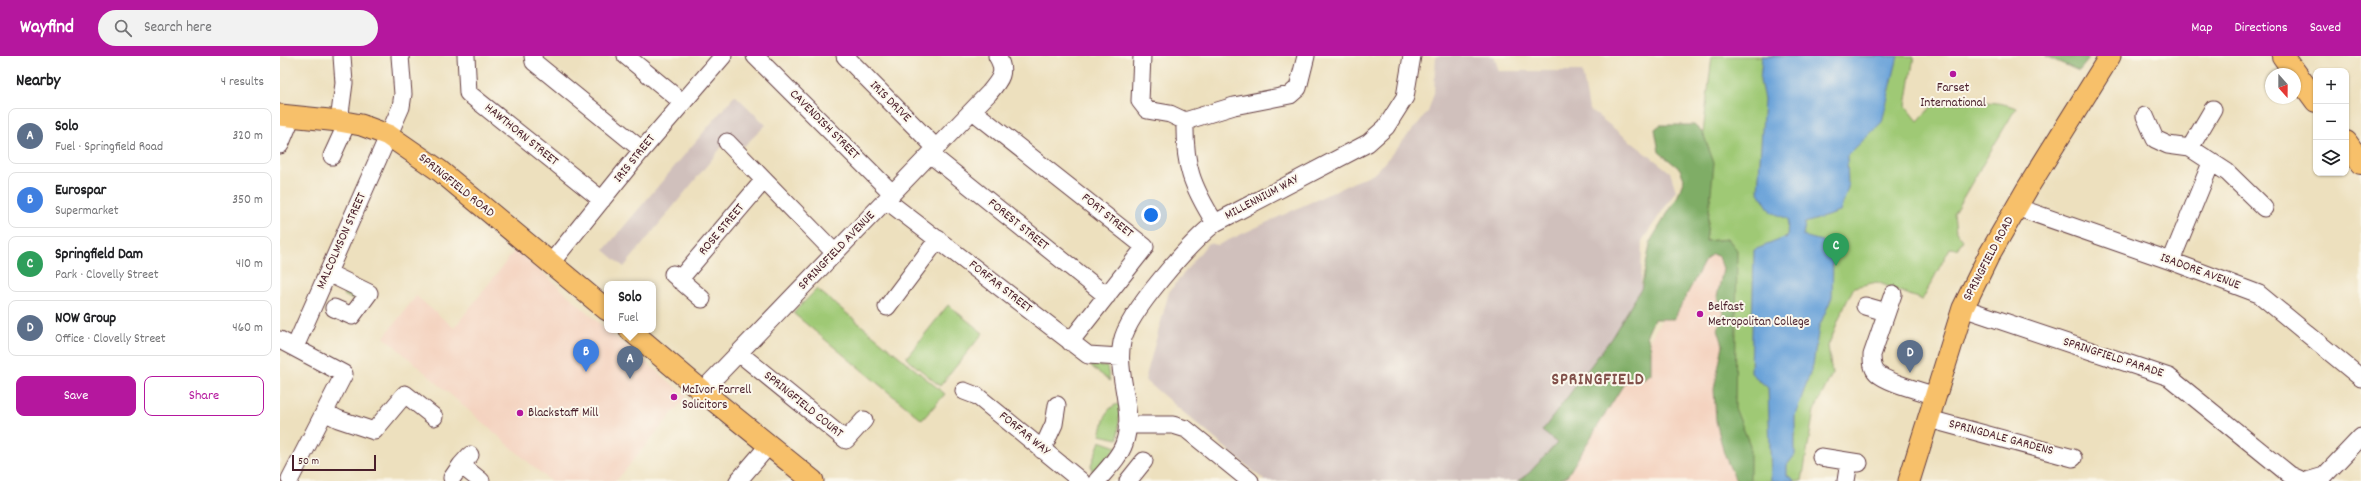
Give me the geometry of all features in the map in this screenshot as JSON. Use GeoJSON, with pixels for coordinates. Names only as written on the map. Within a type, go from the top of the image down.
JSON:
{"type":"FeatureCollection","features":[{"type":"Feature","properties":{"kind":"highway"},"geometry":{"type":"LineString","coordinates":[[2283,56],[2313,96]]}},
{"type":"Feature","properties":{"kind":"highway"},"geometry":{"type":"LineString","coordinates":[[2349,146],[2361,163]]}},
{"type":"Feature","properties":{"kind":"main road","name":"SPRINGFIELD ROAD"},"geometry":{"type":"LineString","coordinates":[[1909,481],[1963,308],[2016,208],[2110,56]]}},
{"type":"Feature","properties":{"kind":"main road","name":"SPRINGFIELD ROAD"},"geometry":{"type":"LineString","coordinates":[[286,116],[343,122],[388,135],[440,171],[604,308]]}},
{"type":"Feature","properties":{"kind":"main road"},"geometry":{"type":"LineString","coordinates":[[634,333],[813,481]]}},
{"type":"Feature","properties":{"kind":"street"},"geometry":{"type":"LineString","coordinates":[[332,156],[343,122],[344,83],[342,56]]}},
{"type":"Feature","properties":{"kind":"street","name":"MALCOLMSON STREET"},"geometry":{"type":"LineString","coordinates":[[295,348],[401,107],[403,94],[400,56]]}},
{"type":"Feature","properties":{"kind":"street","name":"HAWTHORN STREET"},"geometry":{"type":"LineString","coordinates":[[466,56],[468,93],[602,200]]}},
{"type":"Feature","properties":{"kind":"street"},"geometry":{"type":"LineString","coordinates":[[533,56],[534,62],[642,150]]}},
{"type":"Feature","properties":{"kind":"street"},"geometry":{"type":"LineString","coordinates":[[626,56],[682,102]]}},
{"type":"Feature","properties":{"kind":"street","name":"IRIS STREET"},"geometry":{"type":"LineString","coordinates":[[550,264],[642,150],[723,56]]}},
{"type":"Feature","properties":{"kind":"street","name":"CAVENDISH STREET"},"geometry":{"type":"LineString","coordinates":[[755,56],[889,197]]}},
{"type":"Feature","properties":{"kind":"street","name":"IRIS DRIVE"},"geometry":{"type":"LineString","coordinates":[[845,56],[933,151]]}},
{"type":"Feature","properties":{"kind":"street","name":"SPRINGFIELD AVENUE"},"geometry":{"type":"LineString","coordinates":[[702,391],[973,110],[1002,74],[1002,64],[997,56]]}},
{"type":"Feature","properties":{"kind":"street"},"geometry":{"type":"LineString","coordinates":[[1142,56],[1140,101],[1147,110],[1170,114],[1185,121],[1234,106],[1290,95],[1298,88],[1306,56]]}},
{"type":"Feature","properties":{"kind":"street","name":"MILLENNIUM WAY"},"geometry":{"type":"LineString","coordinates":[[1098,481],[1124,444],[1127,425],[1120,356],[1122,340],[1127,325],[1137,310],[1198,237],[1214,224],[1368,143],[1386,126],[1405,96],[1412,56]]}},
{"type":"Feature","properties":{"kind":"street"},"geometry":{"type":"LineString","coordinates":[[2190,148],[2213,109]]}},
{"type":"Feature","properties":{"kind":"street","name":"FORT STREET"},"geometry":{"type":"LineString","coordinates":[[973,110],[1145,247],[1070,342]]}},
{"type":"Feature","properties":{"kind":"street"},"geometry":{"type":"LineString","coordinates":[[280,145],[286,116]]}},
{"type":"Feature","properties":{"kind":"street"},"geometry":{"type":"LineString","coordinates":[[2145,116],[2155,139],[2168,146],[2190,148],[2227,172],[2265,209]]}},
{"type":"Feature","properties":{"kind":"street"},"geometry":{"type":"LineString","coordinates":[[1185,121],[1184,150],[1196,192],[1214,224]]}},
{"type":"Feature","properties":{"kind":"street"},"geometry":{"type":"LineString","coordinates":[[727,142],[836,253]]}},
{"type":"Feature","properties":{"kind":"street","name":"FOREST STREET"},"geometry":{"type":"LineString","coordinates":[[933,151],[1107,296]]}},
{"type":"Feature","properties":{"kind":"street"},"geometry":{"type":"LineString","coordinates":[[2171,261],[2211,163]]}},
{"type":"Feature","properties":{"kind":"street","name":"ROSE STREET"},"geometry":{"type":"LineString","coordinates":[[702,299],[676,277],[764,180]]}},
{"type":"Feature","properties":{"kind":"street","name":"FORFAR STREET"},"geometry":{"type":"LineString","coordinates":[[889,197],[938,239],[1088,355],[1120,356]]}},
{"type":"Feature","properties":{"kind":"street","name":"ISADORE AVENUE"},"geometry":{"type":"LineString","coordinates":[[2016,208],[2171,261],[2259,294],[2361,378]]}},
{"type":"Feature","properties":{"kind":"street"},"geometry":{"type":"LineString","coordinates":[[887,307],[938,239]]}},
{"type":"Feature","properties":{"kind":"street"},"geometry":{"type":"LineString","coordinates":[[328,273],[369,293],[352,316],[334,308]]}},
{"type":"Feature","properties":{"kind":"street"},"geometry":{"type":"LineString","coordinates":[[1893,294],[1872,355],[1872,365],[1878,373],[1936,396]]}},
{"type":"Feature","properties":{"kind":"street"},"geometry":{"type":"LineString","coordinates":[[1865,306],[1886,312]]}},
{"type":"Feature","properties":{"kind":"street","name":"SPRINGFIELD PARADE"},"geometry":{"type":"LineString","coordinates":[[1963,308],[2169,377],[2290,475],[2303,481]]}},
{"type":"Feature","properties":{"kind":"street"},"geometry":{"type":"LineString","coordinates":[[280,340],[344,374],[324,412],[285,478]]}},
{"type":"Feature","properties":{"kind":"street","name":"SPRINGFIELD COURT"},"geometry":{"type":"LineString","coordinates":[[739,352],[846,440],[864,420]]}},
{"type":"Feature","properties":{"kind":"street","name":"FORFAR WAY"},"geometry":{"type":"LineString","coordinates":[[964,391],[977,396],[1081,481]]}},
{"type":"Feature","properties":{"kind":"street"},"geometry":{"type":"LineString","coordinates":[[324,412],[338,419],[374,431],[405,394],[434,417]]}},
{"type":"Feature","properties":{"kind":"street"},"geometry":{"type":"LineString","coordinates":[[1042,450],[1054,424],[1057,405]]}},
{"type":"Feature","properties":{"kind":"street","name":"SPRINGDALE GARDENS"},"geometry":{"type":"LineString","coordinates":[[1929,419],[2073,458]]}},
{"type":"Feature","properties":{"kind":"street"},"geometry":{"type":"LineString","coordinates":[[1127,425],[1173,425],[1186,429],[1250,481]]}},
{"type":"Feature","properties":{"kind":"street"},"geometry":{"type":"LineString","coordinates":[[2307,481],[2324,476],[2361,437]]}},
{"type":"Feature","properties":{"kind":"street"},"geometry":{"type":"LineString","coordinates":[[738,481],[768,445]]}},
{"type":"Feature","properties":{"kind":"street"},"geometry":{"type":"LineString","coordinates":[[1821,457],[1854,462],[1846,481]]}},
{"type":"Feature","properties":{"kind":"street"},"geometry":{"type":"LineString","coordinates":[[1128,481],[1144,461]]}},
{"type":"Feature","properties":{"kind":"street"},"geometry":{"type":"LineString","coordinates":[[461,466],[481,481]]}},
{"type":"Feature","properties":{"kind":"shaded area"},"geometry":{"type":"Polygon","coordinates":[[[1436,56],[1494,56],[1499,71],[1582,71],[1589,109],[1670,172],[1676,191],[1642,241],[1641,289],[1610,340],[1543,431],[1557,443],[1529,473],[1518,481],[1265,481],[1145,380],[1169,292],[1208,243],[1218,245],[1376,172],[1428,112],[1434,93],[1436,56]]]}},
{"type":"Feature","properties":{"kind":"shaded area"},"geometry":{"type":"Polygon","coordinates":[[[735,95],[766,125],[743,147],[734,137],[728,135],[721,148],[624,267],[604,250],[735,95]]]}},
{"type":"Feature","properties":{"kind":"shaded area","name":"Belfast Metropolitan College"},"geometry":{"type":"Polygon","coordinates":[[[1732,244],[1734,412],[1748,481],[1557,481],[1567,476],[1707,245],[1732,244]]]}},
{"type":"Feature","properties":{"kind":"shaded area","name":"Blackstaff Mill"},"geometry":{"type":"Polygon","coordinates":[[[516,249],[604,327],[604,333],[611,333],[687,396],[616,481],[550,481],[384,337],[416,296],[454,328],[516,249]]]}},
{"type":"Feature","properties":{"kind":"green space"},"geometry":{"type":"Polygon","coordinates":[[[1712,56],[1914,56],[1906,106],[1918,121],[1933,105],[1964,102],[1987,102],[2016,108],[1954,213],[1956,232],[1963,240],[1957,249],[1950,248],[1922,300],[1877,282],[1854,287],[1828,346],[1832,374],[1814,411],[1802,481],[1748,481],[1734,412],[1732,244],[1728,239],[1706,241],[1713,163],[1703,133],[1712,56]]]}},
{"type":"Feature","properties":{"kind":"green space"},"geometry":{"type":"Polygon","coordinates":[[[2045,56],[2086,56],[2089,59],[2079,71],[2045,56]]]}},
{"type":"Feature","properties":{"kind":"green space"},"geometry":{"type":"Polygon","coordinates":[[[1660,125],[1694,125],[1703,133],[1714,163],[1706,241],[1728,239],[1737,250],[1735,408],[1750,445],[1750,481],[1736,481],[1724,454],[1716,421],[1714,389],[1723,345],[1718,329],[1724,309],[1717,297],[1723,269],[1719,257],[1712,254],[1704,262],[1674,319],[1654,319],[1647,335],[1651,349],[1651,374],[1641,380],[1625,382],[1567,476],[1557,481],[1518,481],[1529,473],[1557,443],[1542,431],[1610,340],[1641,289],[1651,240],[1677,198],[1684,179],[1680,169],[1659,152],[1655,129],[1660,125]]]}},
{"type":"Feature","properties":{"kind":"green space"},"geometry":{"type":"Polygon","coordinates":[[[817,289],[945,394],[922,420],[793,313],[817,289]]]}},
{"type":"Feature","properties":{"kind":"green space"},"geometry":{"type":"Polygon","coordinates":[[[345,290],[359,295],[357,302],[344,295],[345,290]]]}},
{"type":"Feature","properties":{"kind":"green space"},"geometry":{"type":"Polygon","coordinates":[[[948,305],[983,333],[940,386],[906,358],[948,305]]]}},
{"type":"Feature","properties":{"kind":"green space"},"geometry":{"type":"Polygon","coordinates":[[[1093,364],[1107,367],[1110,381],[1093,368],[1091,365],[1093,364]]]}},
{"type":"Feature","properties":{"kind":"green space"},"geometry":{"type":"Polygon","coordinates":[[[1120,404],[1118,439],[1100,435],[1108,411],[1115,405],[1120,404]]]}},
{"type":"Feature","properties":{"kind":"green space"},"geometry":{"type":"Polygon","coordinates":[[[1100,441],[1117,447],[1093,474],[1091,465],[1100,441]]]}},
{"type":"Feature","properties":{"kind":"water"},"geometry":{"type":"Polygon","coordinates":[[[1762,56],[1898,56],[1882,122],[1847,156],[1848,188],[1840,212],[1805,223],[1803,236],[1822,241],[1833,256],[1832,297],[1819,327],[1813,365],[1795,416],[1795,455],[1787,465],[1787,475],[1795,481],[1771,481],[1768,388],[1751,373],[1754,250],[1787,237],[1788,219],[1771,212],[1758,191],[1764,99],[1760,81],[1762,56]]]}},
{"type":"Feature","properties":{"kind":"place","name":"Farset International"},"geometry":{"type":"Point","coordinates":[1953,74]}},
{"type":"Feature","properties":{"kind":"place","name":"Springfield Dam"},"geometry":{"type":"Point","coordinates":[1836,266]}},
{"type":"Feature","properties":{"kind":"place","name":"Belfast Metropolitan College"},"geometry":{"type":"Point","coordinates":[1700,314]}},
{"type":"Feature","properties":{"kind":"place","name":"Eurospar"},"geometry":{"type":"Point","coordinates":[586,372]}},
{"type":"Feature","properties":{"kind":"place","name":"NOW Group"},"geometry":{"type":"Point","coordinates":[1910,373]}},
{"type":"Feature","properties":{"kind":"place","name":"Solo"},"geometry":{"type":"Point","coordinates":[630,379]}},
{"type":"Feature","properties":{"kind":"place","name":"McIvor Farrell Solicitors"},"geometry":{"type":"Point","coordinates":[674,397]}},
{"type":"Feature","properties":{"kind":"place","name":"Blackstaff Mill"},"geometry":{"type":"Point","coordinates":[520,413]}},
{"type":"Feature","properties":{"kind":"district","name":"SPRINGFIELD"},"geometry":{"type":"Point","coordinates":[1598,381]}}]}
